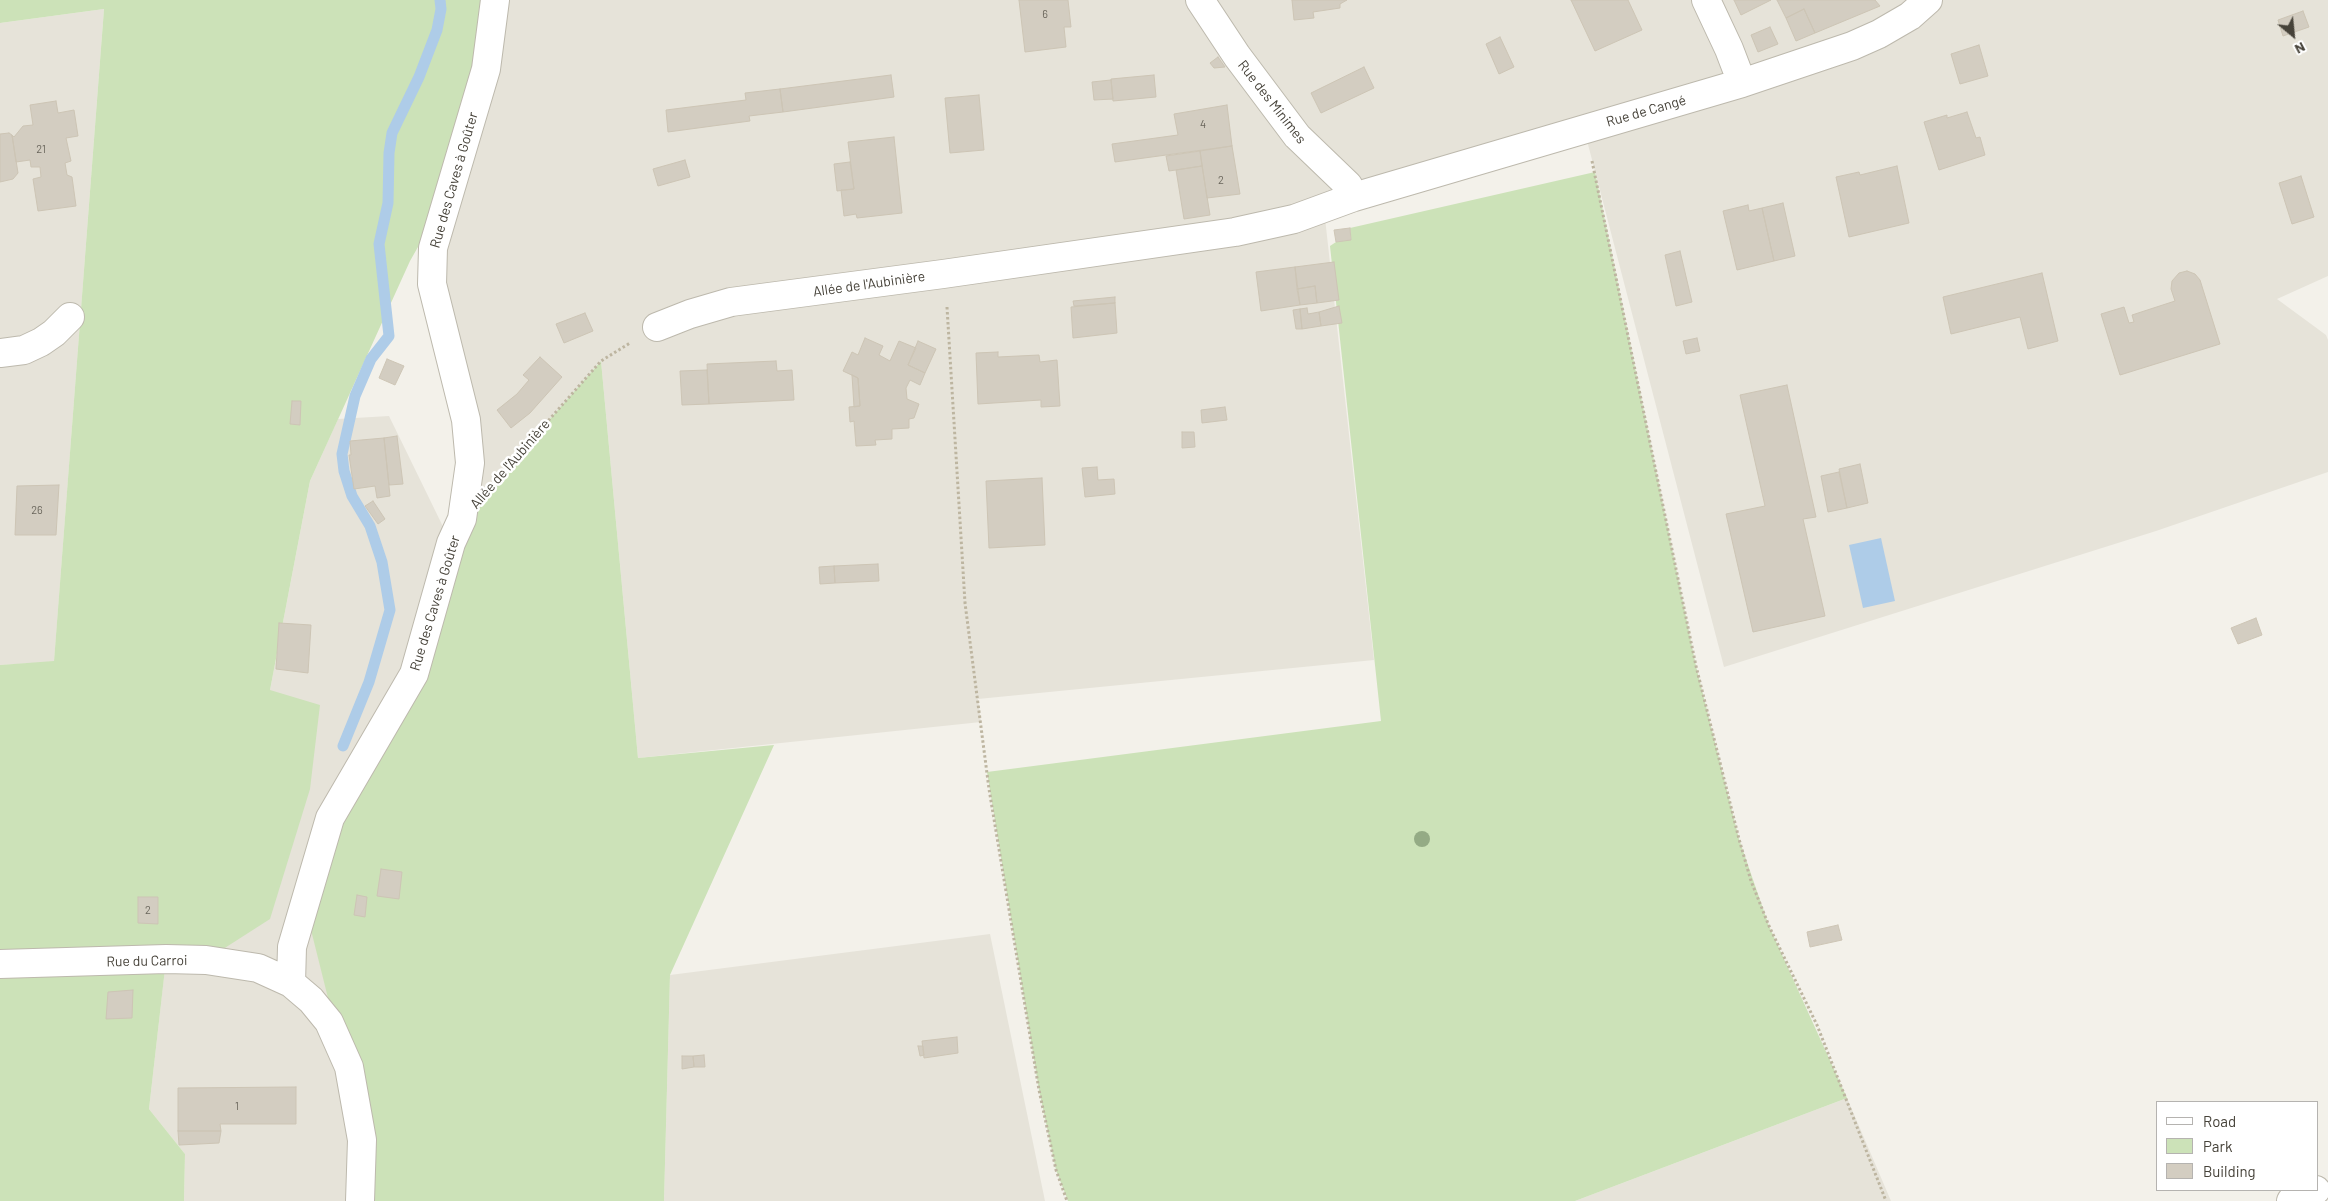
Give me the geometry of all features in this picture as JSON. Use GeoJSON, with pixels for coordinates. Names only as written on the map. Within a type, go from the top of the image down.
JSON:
{"type":"FeatureCollection","features":[{"type":"Feature","properties":{"kind":"street","name":"Rue des Caves à Goûter"},"geometry":{"type":"LineString","coordinates":[[291,983],[292,946],[330,818],[414,674],[451,543],[462,519],[470,463],[466,420],[432,284],[432,248],[486,69],[494,0]]}},
{"type":"Feature","properties":{"kind":"street","name":"Rue des Minimes"},"geometry":{"type":"LineString","coordinates":[[1200,0],[1237,56],[1297,136],[1348,185],[1354,197]]}},
{"type":"Feature","properties":{"kind":"street"},"geometry":{"type":"LineString","coordinates":[[1706,0],[1729,49],[1742,83]]}},
{"type":"Feature","properties":{"kind":"street","name":"Rue de Cangé"},"geometry":{"type":"LineString","coordinates":[[1354,197],[1742,83],[1852,46],[1879,34],[1910,16],[1928,0]]}},
{"type":"Feature","properties":{"kind":"street","name":"Allée de l'Aubinière"},"geometry":{"type":"LineString","coordinates":[[657,327],[690,314],[731,302],[1235,232],[1294,219],[1354,197]]}},
{"type":"Feature","properties":{"kind":"street"},"geometry":{"type":"LineString","coordinates":[[0,353],[24,350],[41,342],[54,333],[70,317]]}},
{"type":"Feature","properties":{"kind":"street","name":"Rue du Carroi"},"geometry":{"type":"LineString","coordinates":[[0,964],[166,959],[206,960],[258,968],[291,983]]}},
{"type":"Feature","properties":{"kind":"street"},"geometry":{"type":"LineString","coordinates":[[291,983],[311,1000],[329,1022],[349,1068],[362,1140],[360,1201]]}},
{"type":"Feature","properties":{"kind":"street"},"geometry":{"type":"LineString","coordinates":[[2291,1201],[2314,1191]]}},
{"type":"Feature","properties":{"kind":"path"},"geometry":{"type":"LineString","coordinates":[[1584,129],[1595,172],[1696,666],[1739,839],[1751,881],[1769,926],[1817,1025],[1886,1201]]}},
{"type":"Feature","properties":{"kind":"path"},"geometry":{"type":"LineString","coordinates":[[943,274],[946,290],[965,603],[989,789],[1039,1090],[1056,1170],[1067,1201]]}},
{"type":"Feature","properties":{"kind":"path","name":"Allée de l'Aubinière"},"geometry":{"type":"LineString","coordinates":[[500,476],[601,361],[657,327]]}},
{"type":"Feature","properties":{"kind":"shaded area"},"geometry":{"type":"Polygon","coordinates":[[[495,0],[2328,0],[2328,276],[2277,299],[2326,335],[2328,340],[2328,472],[2156,531],[1724,667],[1584,129],[1324,209],[1374,660],[978,699],[981,722],[638,758],[601,361],[462,519],[470,463],[433,248],[495,0]]]}},
{"type":"Feature","properties":{"kind":"shaded area"},"geometry":{"type":"Polygon","coordinates":[[[104,9],[54,662],[0,665],[0,23],[104,9]]]}},
{"type":"Feature","properties":{"kind":"shaded area"},"geometry":{"type":"Polygon","coordinates":[[[389,416],[451,543],[339,1042],[360,1201],[184,1201],[185,1154],[149,1109],[166,959],[270,690],[310,481],[338,419],[389,416]]]}},
{"type":"Feature","properties":{"kind":"shaded area"},"geometry":{"type":"Polygon","coordinates":[[[990,934],[1045,1201],[664,1201],[670,975],[990,934]]]}},
{"type":"Feature","properties":{"kind":"shaded area"},"geometry":{"type":"Polygon","coordinates":[[[1847,1098],[1891,1201],[1575,1201],[1847,1098]]]}},
{"type":"Feature","properties":{"kind":"green space"},"geometry":{"type":"Polygon","coordinates":[[[0,0],[495,0],[451,189],[410,261],[310,481],[270,690],[320,705],[310,789],[270,919],[206,960],[166,960],[149,1109],[185,1154],[184,1201],[0,1201],[0,665],[54,661],[104,9],[0,23],[0,0]]]}},
{"type":"Feature","properties":{"kind":"green space"},"geometry":{"type":"Polygon","coordinates":[[[1595,172],[1696,666],[1739,839],[1769,926],[1847,1098],[1575,1201],[1068,1201],[1056,1170],[1039,1090],[987,772],[1381,721],[1330,246],[1336,242],[1351,239],[1350,228],[1595,172]]]}},
{"type":"Feature","properties":{"kind":"green space"},"geometry":{"type":"Polygon","coordinates":[[[601,361],[638,758],[774,745],[670,975],[664,1201],[360,1201],[339,1042],[305,906],[330,818],[414,674],[462,519],[601,361]]]}},
{"type":"Feature","properties":{"kind":"water"},"geometry":{"type":"Polygon","coordinates":[[[1881,538],[1895,601],[1863,608],[1849,545],[1881,538]]]}},
{"type":"Feature","properties":{"kind":"building"},"geometry":{"type":"Polygon","coordinates":[[[1019,0],[1068,0],[1071,27],[1064,27],[1066,47],[1025,52],[1019,0]]]}},
{"type":"Feature","properties":{"kind":"building"},"geometry":{"type":"Polygon","coordinates":[[[1292,0],[1347,0],[1340,4],[1340,8],[1313,12],[1314,18],[1294,20],[1292,0]]]}},
{"type":"Feature","properties":{"kind":"building"},"geometry":{"type":"Polygon","coordinates":[[[1571,0],[1628,0],[1642,30],[1595,51],[1571,0]]]}},
{"type":"Feature","properties":{"kind":"building"},"geometry":{"type":"Polygon","coordinates":[[[1734,0],[1771,0],[1741,15],[1734,0]]]}},
{"type":"Feature","properties":{"kind":"building"},"geometry":{"type":"Polygon","coordinates":[[[1777,0],[1875,0],[1880,6],[1815,33],[1804,9],[1786,18],[1777,0]]]}},
{"type":"Feature","properties":{"kind":"building"},"geometry":{"type":"Polygon","coordinates":[[[1804,9],[1815,33],[1796,41],[1786,18],[1804,9]]]}},
{"type":"Feature","properties":{"kind":"building"},"geometry":{"type":"Polygon","coordinates":[[[2303,11],[2309,27],[2283,36],[2278,20],[2303,11]]]}},
{"type":"Feature","properties":{"kind":"building"},"geometry":{"type":"Polygon","coordinates":[[[1770,27],[1778,44],[1758,52],[1751,35],[1770,27]]]}},
{"type":"Feature","properties":{"kind":"building"},"geometry":{"type":"Polygon","coordinates":[[[1500,37],[1514,67],[1499,74],[1486,44],[1500,37]]]}},
{"type":"Feature","properties":{"kind":"building"},"geometry":{"type":"Polygon","coordinates":[[[1979,45],[1988,76],[1960,84],[1951,54],[1979,45]]]}},
{"type":"Feature","properties":{"kind":"building"},"geometry":{"type":"Polygon","coordinates":[[[1218,57],[1225,67],[1214,68],[1210,63],[1218,57]]]}},
{"type":"Feature","properties":{"kind":"building"},"geometry":{"type":"Polygon","coordinates":[[[1364,67],[1374,88],[1321,113],[1311,93],[1364,67]]]}},
{"type":"Feature","properties":{"kind":"building"},"geometry":{"type":"Polygon","coordinates":[[[891,75],[894,97],[783,112],[780,89],[891,75]]]}},
{"type":"Feature","properties":{"kind":"building"},"geometry":{"type":"Polygon","coordinates":[[[1154,75],[1156,97],[1113,101],[1111,79],[1154,75]]]}},
{"type":"Feature","properties":{"kind":"building"},"geometry":{"type":"Polygon","coordinates":[[[1111,80],[1113,99],[1094,100],[1092,82],[1111,80]]]}},
{"type":"Feature","properties":{"kind":"building"},"geometry":{"type":"Polygon","coordinates":[[[780,89],[783,112],[749,116],[750,121],[668,132],[666,110],[746,100],[745,93],[780,89]]]}},
{"type":"Feature","properties":{"kind":"building"},"geometry":{"type":"Polygon","coordinates":[[[979,95],[984,150],[950,153],[945,98],[979,95]]]}},
{"type":"Feature","properties":{"kind":"building"},"geometry":{"type":"Polygon","coordinates":[[[56,101],[58,113],[74,110],[78,136],[66,138],[71,161],[65,163],[67,175],[72,177],[76,206],[38,211],[33,179],[41,177],[40,167],[31,167],[30,160],[16,162],[12,135],[14,137],[23,126],[33,125],[30,105],[56,101]]]}},
{"type":"Feature","properties":{"kind":"building"},"geometry":{"type":"Polygon","coordinates":[[[1227,105],[1232,146],[1115,162],[1112,144],[1178,135],[1174,114],[1227,105]]]}},
{"type":"Feature","properties":{"kind":"building"},"geometry":{"type":"Polygon","coordinates":[[[1967,112],[1976,138],[1980,137],[1985,155],[1939,170],[1924,122],[1947,115],[1947,118],[1967,112]]]}},
{"type":"Feature","properties":{"kind":"building"},"geometry":{"type":"Polygon","coordinates":[[[9,133],[12,135],[18,173],[13,179],[0,182],[0,134],[9,133]]]}},
{"type":"Feature","properties":{"kind":"building"},"geometry":{"type":"Polygon","coordinates":[[[894,137],[902,213],[857,218],[856,214],[844,216],[841,190],[854,189],[848,142],[894,137]]]}},
{"type":"Feature","properties":{"kind":"building"},"geometry":{"type":"Polygon","coordinates":[[[1232,146],[1240,194],[1207,198],[1200,151],[1232,146]]]}},
{"type":"Feature","properties":{"kind":"building"},"geometry":{"type":"Polygon","coordinates":[[[1200,151],[1202,166],[1169,171],[1166,156],[1200,151]]]}},
{"type":"Feature","properties":{"kind":"building"},"geometry":{"type":"Polygon","coordinates":[[[685,160],[690,177],[658,186],[653,169],[685,160]]]}},
{"type":"Feature","properties":{"kind":"building"},"geometry":{"type":"Polygon","coordinates":[[[850,162],[854,189],[837,191],[834,164],[850,162]]]}},
{"type":"Feature","properties":{"kind":"building"},"geometry":{"type":"Polygon","coordinates":[[[1202,166],[1210,215],[1184,219],[1176,170],[1202,166]]]}},
{"type":"Feature","properties":{"kind":"building"},"geometry":{"type":"Polygon","coordinates":[[[1897,166],[1909,223],[1849,237],[1836,177],[1859,172],[1860,175],[1897,166]]]}},
{"type":"Feature","properties":{"kind":"building"},"geometry":{"type":"Polygon","coordinates":[[[2301,176],[2314,217],[2292,224],[2279,183],[2301,176]]]}},
{"type":"Feature","properties":{"kind":"building"},"geometry":{"type":"Polygon","coordinates":[[[1783,203],[1795,256],[1774,261],[1762,208],[1783,203]]]}},
{"type":"Feature","properties":{"kind":"building"},"geometry":{"type":"Polygon","coordinates":[[[1748,205],[1749,211],[1762,208],[1774,261],[1737,270],[1723,211],[1748,205]]]}},
{"type":"Feature","properties":{"kind":"building"},"geometry":{"type":"Polygon","coordinates":[[[1350,228],[1351,240],[1336,242],[1334,230],[1350,228]]]}},
{"type":"Feature","properties":{"kind":"building"},"geometry":{"type":"Polygon","coordinates":[[[1680,251],[1692,302],[1676,306],[1665,255],[1680,251]]]}},
{"type":"Feature","properties":{"kind":"building"},"geometry":{"type":"Polygon","coordinates":[[[1334,262],[1339,300],[1317,303],[1315,286],[1297,289],[1295,267],[1334,262]]]}},
{"type":"Feature","properties":{"kind":"building"},"geometry":{"type":"Polygon","coordinates":[[[1295,267],[1300,305],[1261,311],[1256,272],[1295,267]]]}},
{"type":"Feature","properties":{"kind":"building"},"geometry":{"type":"Polygon","coordinates":[[[2187,271],[2195,274],[2200,280],[2220,344],[2120,375],[2101,314],[2124,307],[2129,323],[2134,322],[2132,315],[2175,301],[2171,289],[2172,281],[2179,273],[2187,271]]]}},
{"type":"Feature","properties":{"kind":"building"},"geometry":{"type":"Polygon","coordinates":[[[2042,273],[2058,341],[2028,349],[2020,317],[1951,334],[1943,297],[2042,273]]]}},
{"type":"Feature","properties":{"kind":"building"},"geometry":{"type":"Polygon","coordinates":[[[1315,286],[1317,303],[1300,305],[1297,289],[1315,286]]]}},
{"type":"Feature","properties":{"kind":"building"},"geometry":{"type":"Polygon","coordinates":[[[1115,297],[1115,303],[1074,306],[1073,301],[1115,297]]]}},
{"type":"Feature","properties":{"kind":"building"},"geometry":{"type":"Polygon","coordinates":[[[1115,303],[1117,333],[1073,338],[1071,307],[1115,303]]]}},
{"type":"Feature","properties":{"kind":"building"},"geometry":{"type":"Polygon","coordinates":[[[1339,306],[1342,323],[1321,326],[1319,312],[1339,306]]]}},
{"type":"Feature","properties":{"kind":"building"},"geometry":{"type":"Polygon","coordinates":[[[1307,308],[1308,314],[1319,312],[1321,326],[1302,329],[1300,309],[1307,308]]]}},
{"type":"Feature","properties":{"kind":"building"},"geometry":{"type":"Polygon","coordinates":[[[1300,309],[1302,329],[1296,329],[1293,310],[1300,309]]]}},
{"type":"Feature","properties":{"kind":"building"},"geometry":{"type":"Polygon","coordinates":[[[585,313],[593,331],[564,343],[556,324],[585,313]]]}},
{"type":"Feature","properties":{"kind":"building"},"geometry":{"type":"Polygon","coordinates":[[[865,338],[883,346],[879,355],[890,361],[899,341],[916,348],[908,365],[925,373],[920,385],[910,380],[906,388],[907,399],[919,404],[914,418],[909,419],[909,428],[892,429],[892,439],[875,440],[876,445],[856,446],[854,421],[850,422],[849,407],[860,406],[858,378],[843,371],[852,352],[858,355],[865,338]]]}},
{"type":"Feature","properties":{"kind":"building"},"geometry":{"type":"Polygon","coordinates":[[[1697,338],[1700,351],[1686,354],[1683,341],[1697,338]]]}},
{"type":"Feature","properties":{"kind":"building"},"geometry":{"type":"Polygon","coordinates":[[[918,341],[936,349],[925,373],[908,365],[918,341]]]}},
{"type":"Feature","properties":{"kind":"building"},"geometry":{"type":"Polygon","coordinates":[[[998,352],[998,357],[1039,355],[1040,362],[1057,360],[1060,406],[1041,407],[1041,400],[978,404],[976,353],[998,352]]]}},
{"type":"Feature","properties":{"kind":"building"},"geometry":{"type":"Polygon","coordinates":[[[540,357],[562,377],[530,413],[511,428],[497,410],[517,394],[529,380],[523,375],[540,357]]]}},
{"type":"Feature","properties":{"kind":"building"},"geometry":{"type":"Polygon","coordinates":[[[387,359],[404,366],[395,385],[379,378],[387,359]]]}},
{"type":"Feature","properties":{"kind":"building"},"geometry":{"type":"Polygon","coordinates":[[[776,361],[777,371],[792,370],[794,400],[709,404],[707,364],[776,361]]]}},
{"type":"Feature","properties":{"kind":"building"},"geometry":{"type":"Polygon","coordinates":[[[707,370],[709,404],[682,405],[680,371],[707,370]]]}},
{"type":"Feature","properties":{"kind":"building"},"geometry":{"type":"Polygon","coordinates":[[[852,375],[858,378],[860,406],[854,407],[852,375]]]}},
{"type":"Feature","properties":{"kind":"building"},"geometry":{"type":"Polygon","coordinates":[[[1787,385],[1816,517],[1803,519],[1825,616],[1753,632],[1726,514],[1765,506],[1740,395],[1787,385]]]}},
{"type":"Feature","properties":{"kind":"building"},"geometry":{"type":"Polygon","coordinates":[[[292,401],[301,401],[300,425],[290,424],[292,401]]]}},
{"type":"Feature","properties":{"kind":"building"},"geometry":{"type":"Polygon","coordinates":[[[1225,407],[1227,420],[1202,423],[1201,410],[1225,407]]]}},
{"type":"Feature","properties":{"kind":"building"},"geometry":{"type":"Polygon","coordinates":[[[1182,432],[1194,432],[1195,447],[1182,448],[1182,432]]]}},
{"type":"Feature","properties":{"kind":"building"},"geometry":{"type":"Polygon","coordinates":[[[397,436],[403,484],[389,485],[384,438],[397,436]]]}},
{"type":"Feature","properties":{"kind":"building"},"geometry":{"type":"Polygon","coordinates":[[[384,438],[390,496],[377,498],[375,486],[354,489],[349,455],[351,455],[350,441],[384,438]]]}},
{"type":"Feature","properties":{"kind":"building"},"geometry":{"type":"Polygon","coordinates":[[[1860,464],[1868,503],[1847,508],[1839,469],[1860,464]]]}},
{"type":"Feature","properties":{"kind":"building"},"geometry":{"type":"Polygon","coordinates":[[[1097,467],[1098,480],[1114,479],[1115,494],[1085,497],[1082,468],[1097,467]]]}},
{"type":"Feature","properties":{"kind":"building"},"geometry":{"type":"Polygon","coordinates":[[[1839,472],[1847,508],[1828,512],[1821,476],[1839,472]]]}},
{"type":"Feature","properties":{"kind":"building"},"geometry":{"type":"Polygon","coordinates":[[[1042,478],[1045,545],[989,548],[986,481],[1042,478]]]}},
{"type":"Feature","properties":{"kind":"building"},"geometry":{"type":"Polygon","coordinates":[[[59,485],[56,535],[15,535],[17,486],[59,485]]]}},
{"type":"Feature","properties":{"kind":"building"},"geometry":{"type":"Polygon","coordinates":[[[373,501],[385,519],[378,524],[365,506],[373,501]]]}},
{"type":"Feature","properties":{"kind":"building"},"geometry":{"type":"Polygon","coordinates":[[[878,564],[879,581],[835,583],[834,566],[878,564]]]}},
{"type":"Feature","properties":{"kind":"building"},"geometry":{"type":"Polygon","coordinates":[[[834,566],[835,583],[820,584],[819,567],[834,566]]]}},
{"type":"Feature","properties":{"kind":"building"},"geometry":{"type":"Polygon","coordinates":[[[2256,618],[2262,635],[2238,644],[2231,628],[2256,618]]]}},
{"type":"Feature","properties":{"kind":"building"},"geometry":{"type":"Polygon","coordinates":[[[279,623],[311,625],[308,673],[276,669],[279,623]]]}},
{"type":"Feature","properties":{"kind":"building"},"geometry":{"type":"Polygon","coordinates":[[[381,869],[402,872],[399,899],[377,896],[381,869]]]}},
{"type":"Feature","properties":{"kind":"building"},"geometry":{"type":"Polygon","coordinates":[[[357,895],[367,897],[365,917],[354,915],[357,895]]]}},
{"type":"Feature","properties":{"kind":"building"},"geometry":{"type":"Polygon","coordinates":[[[138,897],[158,897],[158,924],[138,923],[138,897]]]}},
{"type":"Feature","properties":{"kind":"building"},"geometry":{"type":"Polygon","coordinates":[[[1838,925],[1842,940],[1810,947],[1807,932],[1838,925]]]}},
{"type":"Feature","properties":{"kind":"building"},"geometry":{"type":"Polygon","coordinates":[[[133,990],[132,1018],[106,1019],[108,992],[133,990]]]}},
{"type":"Feature","properties":{"kind":"building"},"geometry":{"type":"Polygon","coordinates":[[[957,1037],[958,1053],[924,1058],[922,1041],[957,1037]]]}},
{"type":"Feature","properties":{"kind":"building"},"geometry":{"type":"Polygon","coordinates":[[[918,1046],[923,1046],[924,1055],[920,1056],[918,1046]]]}},
{"type":"Feature","properties":{"kind":"building"},"geometry":{"type":"Polygon","coordinates":[[[704,1055],[705,1067],[694,1067],[693,1056],[704,1055]]]}},
{"type":"Feature","properties":{"kind":"building"},"geometry":{"type":"Polygon","coordinates":[[[682,1056],[693,1056],[694,1067],[682,1069],[682,1056]]]}},
{"type":"Feature","properties":{"kind":"building"},"geometry":{"type":"Polygon","coordinates":[[[296,1087],[296,1124],[220,1124],[221,1131],[178,1131],[178,1088],[296,1087]]]}},
{"type":"Feature","properties":{"kind":"building"},"geometry":{"type":"Polygon","coordinates":[[[178,1131],[221,1131],[219,1143],[179,1145],[178,1131]]]}},
{"type":"Feature","properties":{"kind":"waterway"},"geometry":{"type":"LineString","coordinates":[[343,746],[369,682],[390,610],[382,562],[370,526],[352,496],[344,471],[342,454],[355,396],[371,359],[389,336],[379,244],[388,203],[389,153],[392,133],[419,77],[437,30],[441,9],[440,0]]}}]}
